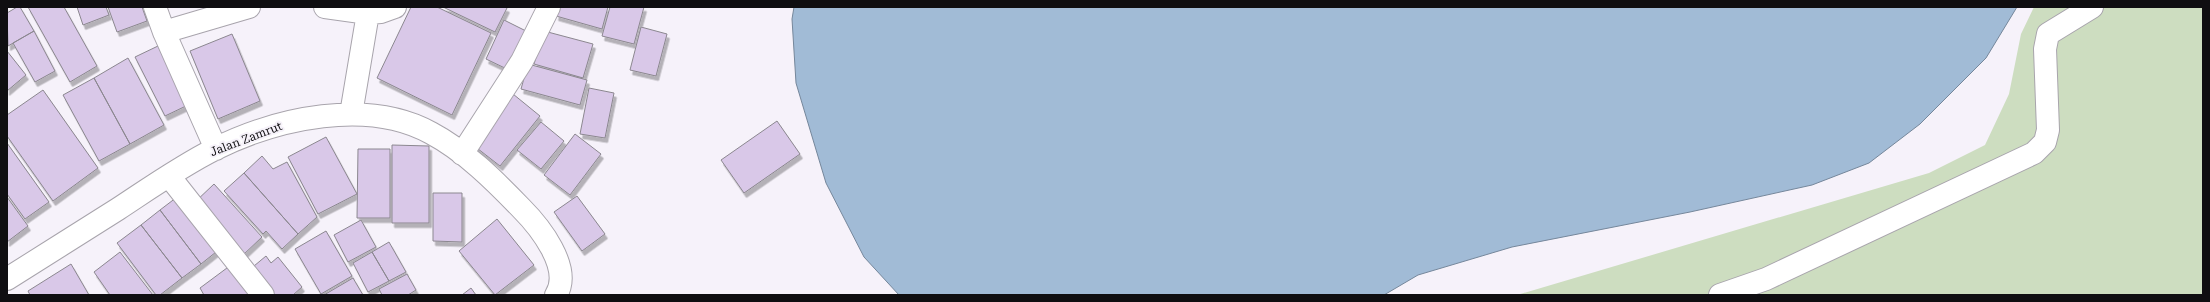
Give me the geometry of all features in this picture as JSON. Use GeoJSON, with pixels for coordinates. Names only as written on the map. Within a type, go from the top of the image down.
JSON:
{"type":"FeatureCollection","features":[{"type":"Feature","properties":{"kind":"street"},"geometry":{"type":"LineString","coordinates":[[155,7],[164,32],[216,149]]}},
{"type":"Feature","properties":{"kind":"street"},"geometry":{"type":"LineString","coordinates":[[164,32],[249,7]]}},
{"type":"Feature","properties":{"kind":"street"},"geometry":{"type":"LineString","coordinates":[[325,7],[368,13],[381,12],[395,7]]}},
{"type":"Feature","properties":{"kind":"street"},"geometry":{"type":"LineString","coordinates":[[462,154],[522,61],[549,7]]}},
{"type":"Feature","properties":{"kind":"street"},"geometry":{"type":"LineString","coordinates":[[1720,295],[1766,279],[2034,153],[2045,142],[2048,130],[2045,49],[2048,34],[2092,7]]}},
{"type":"Feature","properties":{"kind":"street"},"geometry":{"type":"LineString","coordinates":[[351,114],[368,13]]}},
{"type":"Feature","properties":{"kind":"street","name":"Jalan Zamrut"},"geometry":{"type":"LineString","coordinates":[[7,279],[169,176],[216,149],[272,127],[299,120],[351,114],[379,115],[410,124],[431,133],[462,154],[498,184],[537,224],[552,247],[560,271],[559,290],[556,295]]}},
{"type":"Feature","properties":{"kind":"street"},"geometry":{"type":"LineString","coordinates":[[169,176],[263,295]]}},
{"type":"Feature","properties":{"kind":"green space"},"geometry":{"type":"Polygon","coordinates":[[[2034,7],[2203,7],[2203,295],[1517,295],[1929,173],[1985,145],[2009,94],[2021,34],[2034,7]]]}},
{"type":"Feature","properties":{"kind":"water"},"geometry":{"type":"Polygon","coordinates":[[[794,7],[2017,7],[1986,58],[1920,124],[1869,163],[1812,185],[1690,212],[1512,247],[1418,275],[1384,295],[899,295],[864,257],[826,183],[796,83],[792,19],[794,7]]]}},
{"type":"Feature","properties":{"kind":"building"},"geometry":{"type":"Polygon","coordinates":[[[17,7],[20,7],[34,31],[8,46],[7,13],[17,7]]]}},
{"type":"Feature","properties":{"kind":"building"},"geometry":{"type":"Polygon","coordinates":[[[28,7],[64,7],[97,66],[70,82],[28,7]]]}},
{"type":"Feature","properties":{"kind":"building"},"geometry":{"type":"Polygon","coordinates":[[[77,7],[106,7],[109,15],[83,25],[77,7]]]}},
{"type":"Feature","properties":{"kind":"building"},"geometry":{"type":"Polygon","coordinates":[[[108,7],[142,7],[147,21],[117,32],[108,7]]]}},
{"type":"Feature","properties":{"kind":"building"},"geometry":{"type":"Polygon","coordinates":[[[411,7],[437,7],[491,33],[452,115],[377,78],[411,7]]]}},
{"type":"Feature","properties":{"kind":"building"},"geometry":{"type":"Polygon","coordinates":[[[443,7],[505,7],[507,8],[495,32],[443,7]]]}},
{"type":"Feature","properties":{"kind":"building"},"geometry":{"type":"Polygon","coordinates":[[[558,7],[608,7],[602,29],[556,16],[558,7]]]}},
{"type":"Feature","properties":{"kind":"building"},"geometry":{"type":"Polygon","coordinates":[[[610,7],[644,7],[634,44],[602,36],[610,7]]]}},
{"type":"Feature","properties":{"kind":"building"},"geometry":{"type":"Polygon","coordinates":[[[504,20],[528,32],[509,70],[486,59],[504,20]]]}},
{"type":"Feature","properties":{"kind":"building"},"geometry":{"type":"Polygon","coordinates":[[[641,27],[667,34],[656,76],[630,70],[641,27]]]}},
{"type":"Feature","properties":{"kind":"building"},"geometry":{"type":"Polygon","coordinates":[[[34,31],[55,71],[35,82],[13,43],[34,31]]]}},
{"type":"Feature","properties":{"kind":"building"},"geometry":{"type":"Polygon","coordinates":[[[544,31],[593,44],[583,78],[534,64],[544,31]]]}},
{"type":"Feature","properties":{"kind":"building"},"geometry":{"type":"Polygon","coordinates":[[[232,34],[260,101],[218,119],[190,51],[232,34]]]}},
{"type":"Feature","properties":{"kind":"building"},"geometry":{"type":"Polygon","coordinates":[[[158,46],[188,105],[165,116],[135,57],[158,46]]]}},
{"type":"Feature","properties":{"kind":"building"},"geometry":{"type":"Polygon","coordinates":[[[7,51],[26,75],[7,91],[7,51]]]}},
{"type":"Feature","properties":{"kind":"building"},"geometry":{"type":"Polygon","coordinates":[[[128,58],[164,125],[130,144],[94,78],[128,58]]]}},
{"type":"Feature","properties":{"kind":"building"},"geometry":{"type":"Polygon","coordinates":[[[528,64],[587,80],[580,105],[521,89],[528,64]]]}},
{"type":"Feature","properties":{"kind":"building"},"geometry":{"type":"Polygon","coordinates":[[[94,78],[130,144],[99,161],[63,95],[94,78]]]}},
{"type":"Feature","properties":{"kind":"building"},"geometry":{"type":"Polygon","coordinates":[[[589,88],[614,93],[605,138],[580,134],[589,88]]]}},
{"type":"Feature","properties":{"kind":"building"},"geometry":{"type":"Polygon","coordinates":[[[43,90],[98,168],[53,201],[7,136],[7,115],[43,90]]]}},
{"type":"Feature","properties":{"kind":"building"},"geometry":{"type":"Polygon","coordinates":[[[513,94],[540,116],[500,166],[473,145],[513,94]]]}},
{"type":"Feature","properties":{"kind":"building"},"geometry":{"type":"Polygon","coordinates":[[[777,121],[800,154],[744,193],[721,160],[777,121]]]}},
{"type":"Feature","properties":{"kind":"building"},"geometry":{"type":"Polygon","coordinates":[[[541,122],[564,141],[541,169],[517,150],[541,122]]]}},
{"type":"Feature","properties":{"kind":"building"},"geometry":{"type":"Polygon","coordinates":[[[575,134],[601,154],[570,195],[544,175],[575,134]]]}},
{"type":"Feature","properties":{"kind":"building"},"geometry":{"type":"Polygon","coordinates":[[[326,137],[357,194],[318,214],[288,157],[326,137]]]}},
{"type":"Feature","properties":{"kind":"building"},"geometry":{"type":"Polygon","coordinates":[[[7,143],[49,202],[25,219],[7,194],[7,143]]]}},
{"type":"Feature","properties":{"kind":"building"},"geometry":{"type":"Polygon","coordinates":[[[392,145],[429,146],[429,223],[392,223],[392,145]]]}},
{"type":"Feature","properties":{"kind":"building"},"geometry":{"type":"Polygon","coordinates":[[[358,149],[390,149],[390,218],[357,218],[358,149]]]}},
{"type":"Feature","properties":{"kind":"building"},"geometry":{"type":"Polygon","coordinates":[[[262,156],[273,169],[287,162],[317,217],[298,234],[244,173],[262,156]]]}},
{"type":"Feature","properties":{"kind":"building"},"geometry":{"type":"Polygon","coordinates":[[[244,173],[298,234],[282,249],[266,231],[263,234],[224,191],[244,173]]]}},
{"type":"Feature","properties":{"kind":"building"},"geometry":{"type":"Polygon","coordinates":[[[214,184],[262,237],[242,256],[194,203],[214,184]]]}},
{"type":"Feature","properties":{"kind":"building"},"geometry":{"type":"Polygon","coordinates":[[[433,193],[462,193],[462,242],[433,241],[433,193]]]}},
{"type":"Feature","properties":{"kind":"building"},"geometry":{"type":"Polygon","coordinates":[[[181,194],[221,248],[201,264],[160,210],[181,194]]]}},
{"type":"Feature","properties":{"kind":"building"},"geometry":{"type":"Polygon","coordinates":[[[577,196],[605,234],[582,251],[554,212],[577,196]]]}},
{"type":"Feature","properties":{"kind":"building"},"geometry":{"type":"Polygon","coordinates":[[[7,197],[28,226],[7,242],[7,197]]]}},
{"type":"Feature","properties":{"kind":"building"},"geometry":{"type":"Polygon","coordinates":[[[160,210],[201,264],[182,278],[141,225],[160,210]]]}},
{"type":"Feature","properties":{"kind":"building"},"geometry":{"type":"Polygon","coordinates":[[[497,219],[534,265],[495,295],[459,251],[497,219]]]}},
{"type":"Feature","properties":{"kind":"building"},"geometry":{"type":"Polygon","coordinates":[[[361,220],[376,247],[348,262],[334,235],[361,220]]]}},
{"type":"Feature","properties":{"kind":"building"},"geometry":{"type":"Polygon","coordinates":[[[141,225],[182,278],[160,295],[156,295],[117,243],[141,225]]]}},
{"type":"Feature","properties":{"kind":"building"},"geometry":{"type":"Polygon","coordinates":[[[326,231],[352,276],[321,294],[295,249],[326,231]]]}},
{"type":"Feature","properties":{"kind":"building"},"geometry":{"type":"Polygon","coordinates":[[[389,242],[406,272],[389,281],[372,252],[389,242]]]}},
{"type":"Feature","properties":{"kind":"building"},"geometry":{"type":"Polygon","coordinates":[[[120,252],[153,295],[110,295],[94,272],[120,252]]]}},
{"type":"Feature","properties":{"kind":"building"},"geometry":{"type":"Polygon","coordinates":[[[372,252],[389,281],[368,292],[353,263],[372,252]]]}},
{"type":"Feature","properties":{"kind":"building"},"geometry":{"type":"Polygon","coordinates":[[[266,256],[271,263],[278,257],[302,287],[293,295],[267,295],[253,278],[259,272],[254,266],[266,256]]]}},
{"type":"Feature","properties":{"kind":"building"},"geometry":{"type":"Polygon","coordinates":[[[235,262],[258,295],[204,295],[200,288],[235,262]]]}},
{"type":"Feature","properties":{"kind":"building"},"geometry":{"type":"Polygon","coordinates":[[[71,264],[89,295],[30,295],[28,291],[71,264]]]}},
{"type":"Feature","properties":{"kind":"building"},"geometry":{"type":"Polygon","coordinates":[[[407,274],[416,290],[408,295],[382,295],[379,289],[407,274]]]}},
{"type":"Feature","properties":{"kind":"building"},"geometry":{"type":"Polygon","coordinates":[[[353,278],[363,295],[324,295],[353,278]]]}},
{"type":"Feature","properties":{"kind":"building"},"geometry":{"type":"Polygon","coordinates":[[[471,288],[476,295],[462,295],[471,288]]]}}]}
